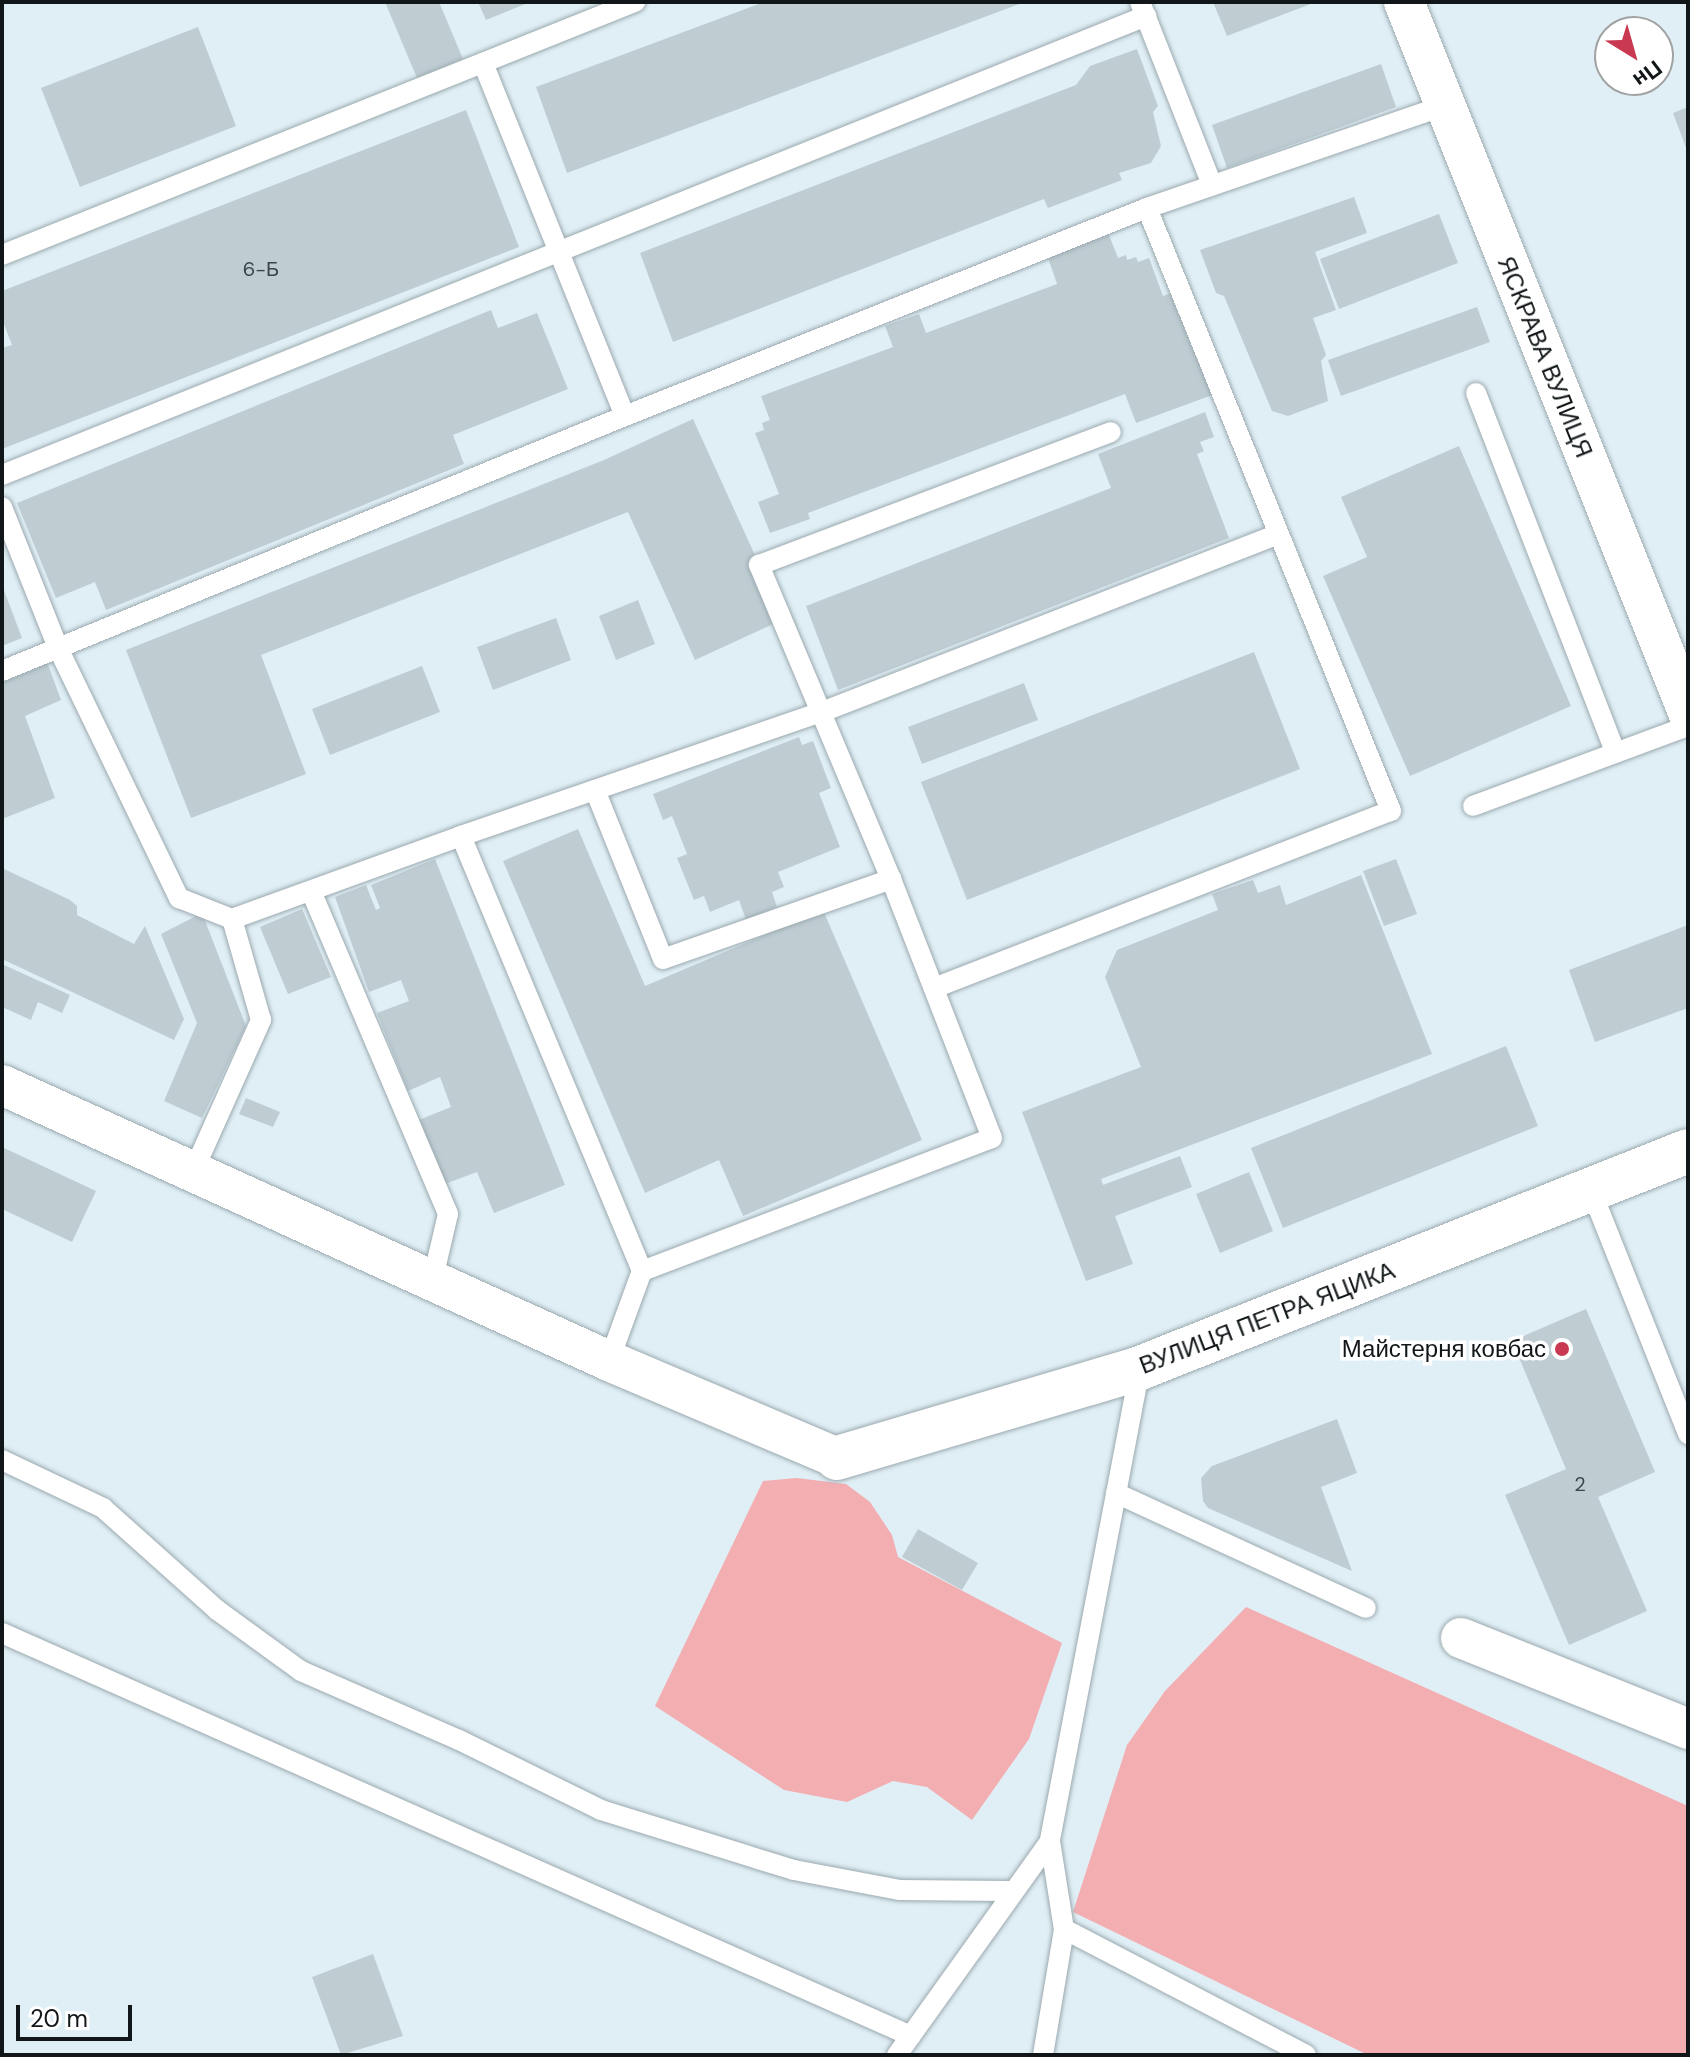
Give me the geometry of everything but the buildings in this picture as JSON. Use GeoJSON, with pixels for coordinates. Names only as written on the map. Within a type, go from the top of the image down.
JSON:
{"type":"FeatureCollection","features":[{"type":"Feature","properties":{"kind":"street","name":"ЯСКРАВА ВУЛИЦЯ"},"geometry":{"type":"LineString","coordinates":[[1404,2],[1688,712]]}},
{"type":"Feature","properties":{"kind":"street"},"geometry":{"type":"LineString","coordinates":[[2,1085],[432,1282],[837,1458]]}},
{"type":"Feature","properties":{"kind":"street","name":"ВУЛИЦЯ ПЕТРА ЯЦИКА"},"geometry":{"type":"LineString","coordinates":[[837,1458],[1140,1368],[1688,1151]]}},
{"type":"Feature","properties":{"kind":"street"},"geometry":{"type":"LineString","coordinates":[[1461,1638],[1688,1729]]}},
{"type":"Feature","properties":{"kind":"lane"},"geometry":{"type":"LineString","coordinates":[[2,255],[635,2]]}},
{"type":"Feature","properties":{"kind":"lane"},"geometry":{"type":"LineString","coordinates":[[2,475],[560,254],[1143,9],[1212,185]]}},
{"type":"Feature","properties":{"kind":"lane"},"geometry":{"type":"LineString","coordinates":[[483,63],[625,416]]}},
{"type":"Feature","properties":{"kind":"lane"},"geometry":{"type":"LineString","coordinates":[[2,671],[625,416],[1147,208],[1444,106]]}},
{"type":"Feature","properties":{"kind":"lane"},"geometry":{"type":"LineString","coordinates":[[934,988],[1391,811],[1147,208]]}},
{"type":"Feature","properties":{"kind":"lane"},"geometry":{"type":"LineString","coordinates":[[1476,393],[1615,751]]}},
{"type":"Feature","properties":{"kind":"lane"},"geometry":{"type":"LineString","coordinates":[[642,1271],[992,1138],[891,879],[759,565],[1111,432]]}},
{"type":"Feature","properties":{"kind":"lane"},"geometry":{"type":"LineString","coordinates":[[2,507],[59,650],[179,898],[232,919],[461,836],[822,712],[1277,535]]}},
{"type":"Feature","properties":{"kind":"lane"},"geometry":{"type":"LineString","coordinates":[[1473,806],[1688,726]]}},
{"type":"Feature","properties":{"kind":"lane"},"geometry":{"type":"LineString","coordinates":[[595,790],[663,959],[891,879]]}},
{"type":"Feature","properties":{"kind":"lane"},"geometry":{"type":"LineString","coordinates":[[461,836],[642,1271],[609,1361]]}},
{"type":"Feature","properties":{"kind":"lane"},"geometry":{"type":"LineString","coordinates":[[311,891],[448,1214],[432,1282]]}},
{"type":"Feature","properties":{"kind":"lane"},"geometry":{"type":"LineString","coordinates":[[193,1172],[261,1020],[232,919]]}},
{"type":"Feature","properties":{"kind":"lane"},"geometry":{"type":"LineString","coordinates":[[1591,1190],[1688,1434]]}},
{"type":"Feature","properties":{"kind":"lane"},"geometry":{"type":"LineString","coordinates":[[1043,2055],[1064,1929],[1050,1841],[1140,1368]]}},
{"type":"Feature","properties":{"kind":"lane"},"geometry":{"type":"LineString","coordinates":[[2,1460],[103,1508],[217,1610],[301,1671],[459,1740],[601,1810],[794,1870],[900,1890],[1014,1891]]}},
{"type":"Feature","properties":{"kind":"lane"},"geometry":{"type":"LineString","coordinates":[[1116,1493],[1366,1608]]}},
{"type":"Feature","properties":{"kind":"lane"},"geometry":{"type":"LineString","coordinates":[[2,1633],[911,2036]]}},
{"type":"Feature","properties":{"kind":"lane"},"geometry":{"type":"LineString","coordinates":[[897,2055],[1050,1841]]}},
{"type":"Feature","properties":{"kind":"lane"},"geometry":{"type":"LineString","coordinates":[[1064,1929],[1306,2055]]}},
{"type":"Feature","properties":{"kind":"shaded area"},"geometry":{"type":"Polygon","coordinates":[[[797,1478],[846,1484],[870,1502],[892,1535],[898,1557],[1062,1643],[1029,1739],[972,1820],[927,1787],[893,1781],[847,1802],[784,1790],[655,1706],[763,1481],[797,1478]]]}},
{"type":"Feature","properties":{"kind":"shaded area"},"geometry":{"type":"Polygon","coordinates":[[[1246,1607],[1688,1806],[1688,2055],[1368,2055],[1073,1912],[1127,1745],[1165,1691],[1246,1607]]]}},
{"type":"Feature","properties":{"kind":"place","name":"Майстерня ковбас"},"geometry":{"type":"Point","coordinates":[1562,1349]}}]}
